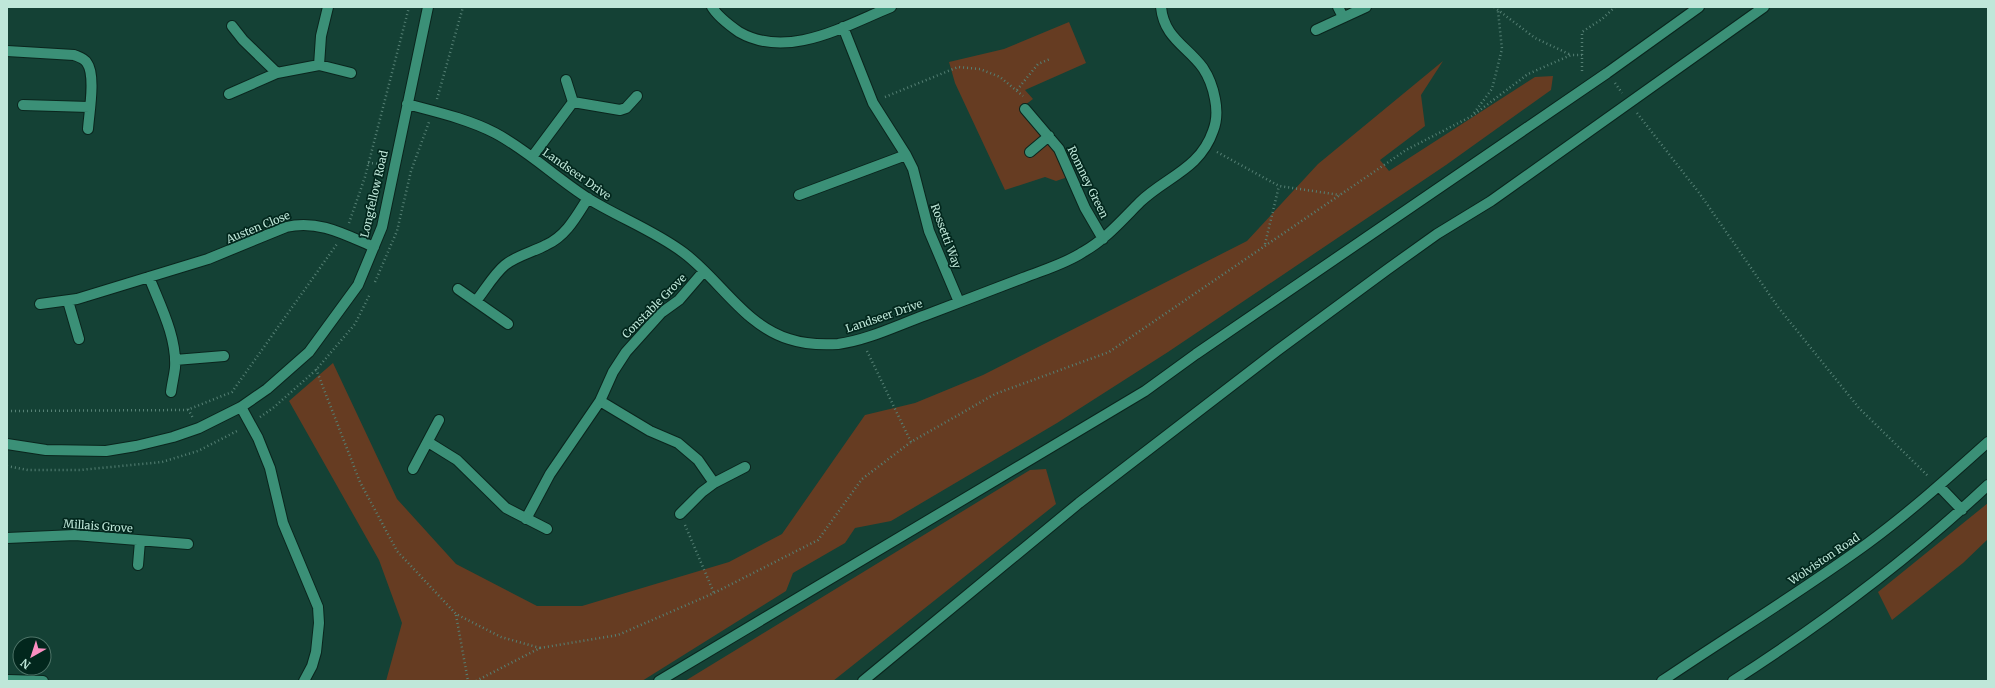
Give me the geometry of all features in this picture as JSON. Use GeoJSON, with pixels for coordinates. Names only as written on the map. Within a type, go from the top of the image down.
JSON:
{"type":"FeatureCollection","features":[{"type":"Feature","properties":{"kind":"street"},"geometry":{"type":"LineString","coordinates":[[319,64],[321,36],[328,7]]}},
{"type":"Feature","properties":{"kind":"street","name":"Longfellow Road"},"geometry":{"type":"LineString","coordinates":[[7,444],[46,450],[106,451],[136,446],[173,437],[199,428],[241,407],[267,389],[309,352],[358,284],[382,227],[428,7]]}},
{"type":"Feature","properties":{"kind":"street"},"geometry":{"type":"LineString","coordinates":[[712,7],[716,13],[732,27],[749,37],[769,43],[786,44],[804,40],[843,27],[891,7]]}},
{"type":"Feature","properties":{"kind":"street","name":"Landseer Drive"},"geometry":{"type":"LineString","coordinates":[[407,104],[487,129],[532,157],[588,198],[664,239],[686,254],[747,314],[765,327],[788,339],[812,344],[837,344],[860,338],[1064,263],[1103,239],[1115,229],[1141,201],[1160,186],[1180,174],[1195,160],[1206,146],[1213,132],[1216,121],[1214,90],[1205,70],[1176,42],[1167,28],[1161,7]]}},
{"type":"Feature","properties":{"kind":"street"},"geometry":{"type":"LineString","coordinates":[[1338,7],[1343,17]]}},
{"type":"Feature","properties":{"kind":"street"},"geometry":{"type":"LineString","coordinates":[[1316,30],[1366,7]]}},
{"type":"Feature","properties":{"kind":"street"},"geometry":{"type":"LineString","coordinates":[[659,681],[1145,392],[1196,354],[1607,73],[1699,7]]}},
{"type":"Feature","properties":{"kind":"street"},"geometry":{"type":"LineString","coordinates":[[863,681],[1079,503],[1278,350],[1388,268],[1437,234],[1491,201],[1764,7]]}},
{"type":"Feature","properties":{"kind":"street"},"geometry":{"type":"LineString","coordinates":[[232,26],[243,40],[277,73]]}},
{"type":"Feature","properties":{"kind":"street","name":"Rossetti Way"},"geometry":{"type":"LineString","coordinates":[[843,27],[873,103],[906,154],[913,169],[929,231],[959,302]]}},
{"type":"Feature","properties":{"kind":"street"},"geometry":{"type":"LineString","coordinates":[[7,51],[81,57],[90,68],[88,130]]}},
{"type":"Feature","properties":{"kind":"street"},"geometry":{"type":"LineString","coordinates":[[229,94],[277,73],[319,64],[351,73]]}},
{"type":"Feature","properties":{"kind":"street"},"geometry":{"type":"LineString","coordinates":[[566,80],[574,102]]}},
{"type":"Feature","properties":{"kind":"street"},"geometry":{"type":"LineString","coordinates":[[574,102],[620,110],[626,108],[637,96]]}},
{"type":"Feature","properties":{"kind":"street"},"geometry":{"type":"LineString","coordinates":[[532,157],[574,102]]}},
{"type":"Feature","properties":{"kind":"street"},"geometry":{"type":"LineString","coordinates":[[24,105],[89,107]]}},
{"type":"Feature","properties":{"kind":"street","name":"Romney Green"},"geometry":{"type":"LineString","coordinates":[[1025,109],[1049,136],[1066,162],[1086,208],[1103,239]]}},
{"type":"Feature","properties":{"kind":"street"},"geometry":{"type":"LineString","coordinates":[[1030,152],[1049,136]]}},
{"type":"Feature","properties":{"kind":"street"},"geometry":{"type":"LineString","coordinates":[[798,195],[906,154]]}},
{"type":"Feature","properties":{"kind":"street"},"geometry":{"type":"LineString","coordinates":[[476,301],[504,266],[512,260],[547,245],[560,237],[572,224],[588,198]]}},
{"type":"Feature","properties":{"kind":"street","name":"Austen Close"},"geometry":{"type":"LineString","coordinates":[[40,304],[68,301],[208,259],[286,227],[299,224],[316,224],[344,234],[374,248]]}},
{"type":"Feature","properties":{"kind":"street","name":"Constable Grove"},"geometry":{"type":"LineString","coordinates":[[526,519],[550,474],[600,401],[613,372],[635,340],[661,314],[679,300],[704,271]]}},
{"type":"Feature","properties":{"kind":"street"},"geometry":{"type":"LineString","coordinates":[[149,276],[172,338],[175,360],[171,392]]}},
{"type":"Feature","properties":{"kind":"street"},"geometry":{"type":"LineString","coordinates":[[458,289],[508,324]]}},
{"type":"Feature","properties":{"kind":"street"},"geometry":{"type":"LineString","coordinates":[[68,301],[78,339]]}},
{"type":"Feature","properties":{"kind":"street"},"geometry":{"type":"LineString","coordinates":[[175,360],[224,356]]}},
{"type":"Feature","properties":{"kind":"street"},"geometry":{"type":"LineString","coordinates":[[600,401],[650,431],[678,443],[698,460],[714,483]]}},
{"type":"Feature","properties":{"kind":"street"},"geometry":{"type":"LineString","coordinates":[[241,407],[270,468],[283,523],[318,606],[319,623],[316,652],[312,666],[304,681]]}},
{"type":"Feature","properties":{"kind":"street"},"geometry":{"type":"LineString","coordinates":[[413,469],[439,420]]}},
{"type":"Feature","properties":{"kind":"street"},"geometry":{"type":"LineString","coordinates":[[428,442],[457,460],[500,504],[547,529]]}},
{"type":"Feature","properties":{"kind":"street","name":"Wolviston Road"},"geometry":{"type":"LineString","coordinates":[[1662,681],[1728,639],[1868,543],[1939,486],[1988,442]]}},
{"type":"Feature","properties":{"kind":"street"},"geometry":{"type":"LineString","coordinates":[[680,514],[702,492],[714,483],[745,467]]}},
{"type":"Feature","properties":{"kind":"street"},"geometry":{"type":"LineString","coordinates":[[1733,681],[1845,606],[1902,561],[1962,510],[1988,485]]}},
{"type":"Feature","properties":{"kind":"street"},"geometry":{"type":"LineString","coordinates":[[1939,486],[1962,510]]}},
{"type":"Feature","properties":{"kind":"street","name":"Millais Grove"},"geometry":{"type":"LineString","coordinates":[[7,538],[76,535],[188,544]]}},
{"type":"Feature","properties":{"kind":"street"},"geometry":{"type":"LineString","coordinates":[[138,565],[140,541]]}},
{"type":"Feature","properties":{"kind":"street"},"geometry":{"type":"LineString","coordinates":[[7,680],[43,681]]}},
{"type":"Feature","properties":{"kind":"path"},"geometry":{"type":"LineString","coordinates":[[7,411],[187,410],[232,392],[344,234],[365,176],[409,7]]}},
{"type":"Feature","properties":{"kind":"path"},"geometry":{"type":"LineString","coordinates":[[7,466],[28,470],[80,470],[162,462],[198,451],[250,424],[273,408],[316,370],[355,324],[388,255],[397,231],[411,171],[433,111],[463,7]]}},
{"type":"Feature","properties":{"kind":"path"},"geometry":{"type":"LineString","coordinates":[[1494,7],[1535,38],[1571,55]]}},
{"type":"Feature","properties":{"kind":"path"},"geometry":{"type":"LineString","coordinates":[[1582,81],[1582,32],[1602,19],[1615,7]]}},
{"type":"Feature","properties":{"kind":"path"},"geometry":{"type":"LineString","coordinates":[[1472,116],[1492,89],[1502,49],[1498,11]]}},
{"type":"Feature","properties":{"kind":"path"},"geometry":{"type":"LineString","coordinates":[[476,681],[540,648],[618,636],[714,593],[818,540],[862,479],[911,442],[995,394],[1109,352],[1265,244],[1341,195],[1406,150],[1472,116],[1528,74],[1571,55],[1582,55]]}},
{"type":"Feature","properties":{"kind":"path"},"geometry":{"type":"LineString","coordinates":[[1018,90],[1038,64],[1050,59]]}},
{"type":"Feature","properties":{"kind":"path"},"geometry":{"type":"LineString","coordinates":[[873,103],[958,67],[980,69],[1000,77],[1018,90],[1029,104],[1025,109]]}},
{"type":"Feature","properties":{"kind":"path"},"geometry":{"type":"LineString","coordinates":[[1607,73],[1700,194],[1778,307],[1860,408],[1939,486]]}},
{"type":"Feature","properties":{"kind":"path"},"geometry":{"type":"LineString","coordinates":[[1206,146],[1279,186],[1341,195]]}},
{"type":"Feature","properties":{"kind":"path"},"geometry":{"type":"LineString","coordinates":[[1265,244],[1279,186]]}},
{"type":"Feature","properties":{"kind":"path"},"geometry":{"type":"LineString","coordinates":[[860,338],[911,442]]}},
{"type":"Feature","properties":{"kind":"path"},"geometry":{"type":"LineString","coordinates":[[309,352],[360,482],[397,551],[456,614],[501,637],[540,648]]}},
{"type":"Feature","properties":{"kind":"path"},"geometry":{"type":"LineString","coordinates":[[680,514],[714,593]]}},
{"type":"Feature","properties":{"kind":"path"},"geometry":{"type":"LineString","coordinates":[[456,614],[468,681]]}},
{"type":"Feature","properties":{"kind":"shaded area"},"geometry":{"type":"Polygon","coordinates":[[[1069,22],[1086,63],[1025,90],[1033,99],[1021,108],[1050,140],[1068,177],[1056,181],[1045,177],[1005,190],[955,83],[949,62],[1004,49],[1069,22]]]}},
{"type":"Feature","properties":{"kind":"shaded area"},"geometry":{"type":"Polygon","coordinates":[[[1443,61],[1421,95],[1425,126],[1380,160],[1389,171],[1535,77],[1553,76],[1551,90],[1446,165],[1168,352],[1057,423],[891,521],[855,528],[845,543],[793,573],[786,591],[642,681],[386,681],[402,623],[379,560],[289,401],[333,363],[397,499],[456,564],[537,606],[582,606],[729,562],[782,534],[865,415],[915,403],[983,375],[1247,241],[1318,164],[1443,61]]]}},
{"type":"Feature","properties":{"kind":"shaded area"},"geometry":{"type":"Polygon","coordinates":[[[1046,469],[1056,504],[833,681],[685,681],[1030,470],[1046,469]]]}},
{"type":"Feature","properties":{"kind":"shaded area"},"geometry":{"type":"Polygon","coordinates":[[[1988,503],[1988,539],[1963,563],[1892,620],[1878,592],[1988,503]]]}}]}
